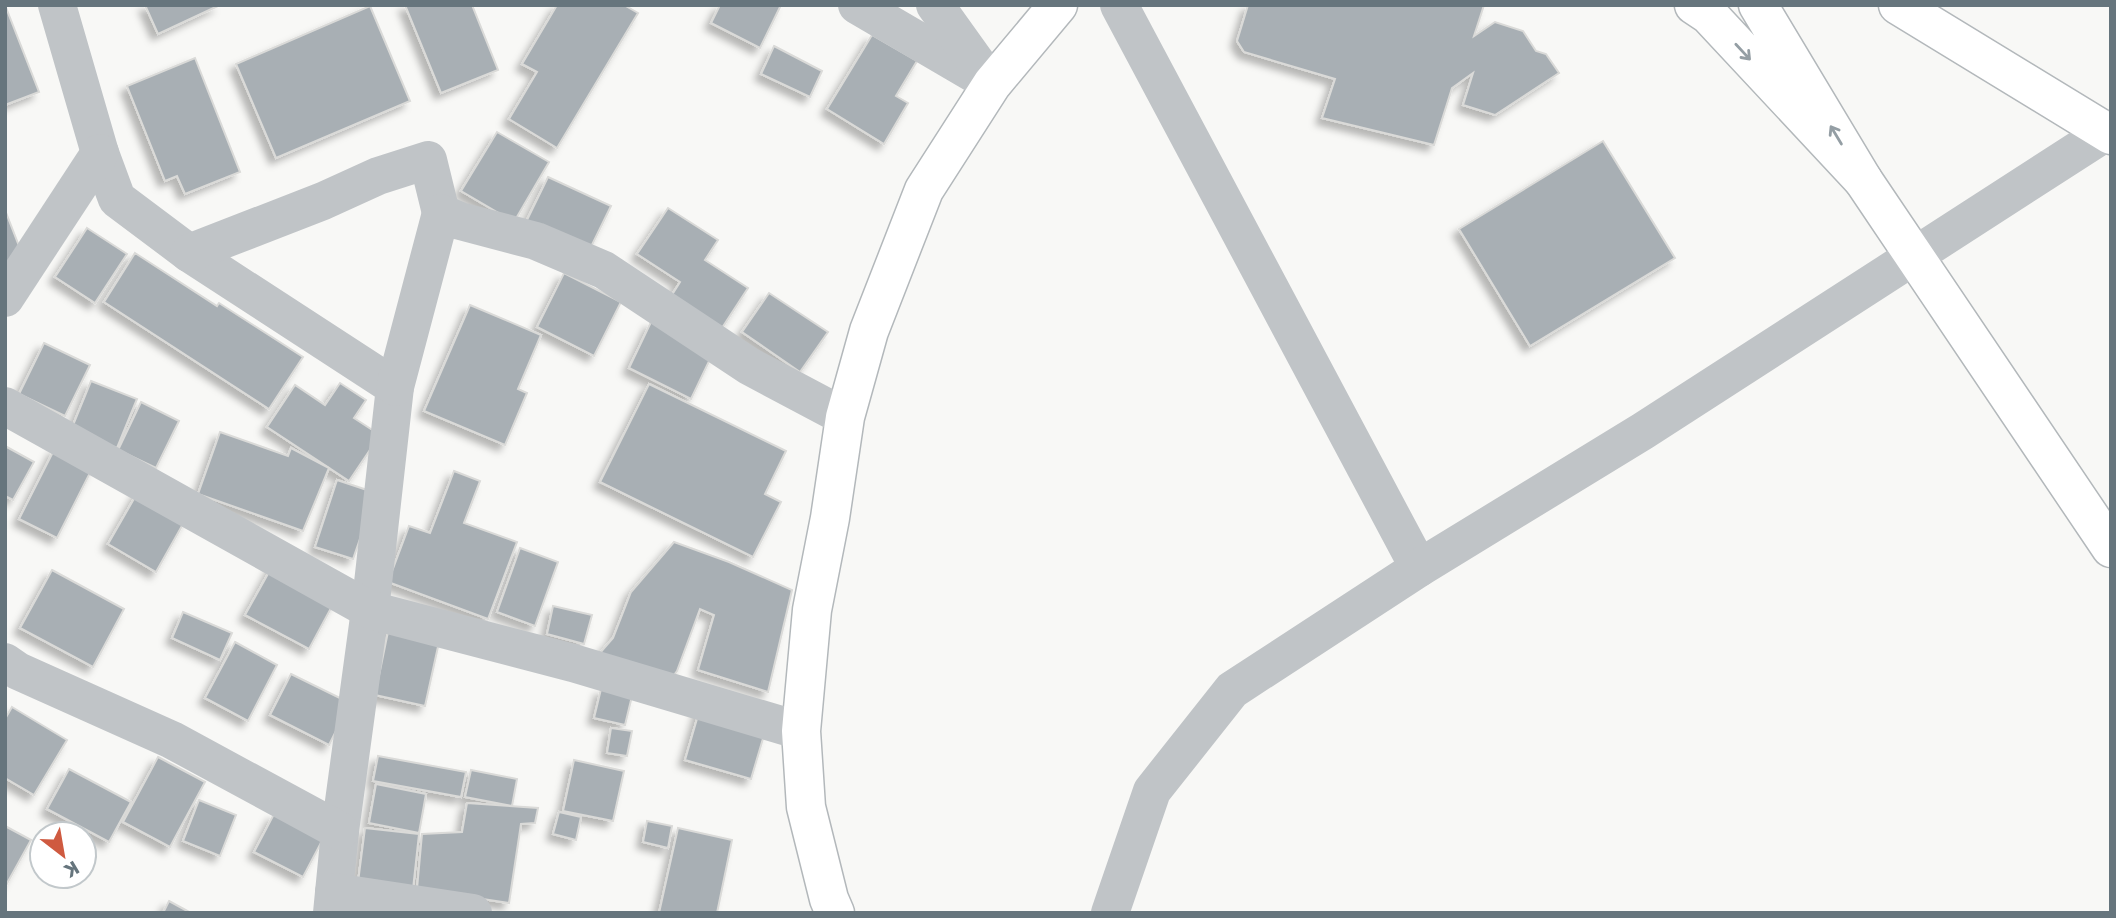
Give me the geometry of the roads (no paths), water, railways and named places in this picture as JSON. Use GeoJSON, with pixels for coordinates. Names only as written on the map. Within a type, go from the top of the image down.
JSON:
{"type":"FeatureCollection","features":[{"type":"Feature","properties":{"kind":"street"},"geometry":{"type":"LineString","coordinates":[[57,5],[100,153],[117,199],[189,253],[395,387]]}},
{"type":"Feature","properties":{"kind":"street"},"geometry":{"type":"LineString","coordinates":[[857,5],[992,84]]}},
{"type":"Feature","properties":{"kind":"street"},"geometry":{"type":"LineString","coordinates":[[935,5],[992,84]]}},
{"type":"Feature","properties":{"kind":"street"},"geometry":{"type":"LineString","coordinates":[[835,913],[806,807],[801,731],[812,610],[830,518],[845,417],[869,331],[924,190],[992,84],[1058,5]]}},
{"type":"Feature","properties":{"kind":"street"},"geometry":{"type":"LineString","coordinates":[[1119,5],[1419,568]]}},
{"type":"Feature","properties":{"kind":"street"},"geometry":{"type":"LineString","coordinates":[[1694,5],[1709,15],[1863,180]]}},
{"type":"Feature","properties":{"kind":"street"},"geometry":{"type":"LineString","coordinates":[[1758,5],[1863,180],[2111,548]]}},
{"type":"Feature","properties":{"kind":"street"},"geometry":{"type":"LineString","coordinates":[[1110,913],[1153,791],[1232,690],[1419,568],[1643,432],[2109,132],[1898,5]]}},
{"type":"Feature","properties":{"kind":"street"},"geometry":{"type":"LineString","coordinates":[[5,299],[100,153]]}},
{"type":"Feature","properties":{"kind":"street"},"geometry":{"type":"LineString","coordinates":[[189,253],[323,201],[378,176],[428,160],[441,213],[395,387],[333,902],[473,913]]}},
{"type":"Feature","properties":{"kind":"street"},"geometry":{"type":"LineString","coordinates":[[441,213],[460,221],[536,241],[604,270],[749,366],[845,417]]}},
{"type":"Feature","properties":{"kind":"street"},"geometry":{"type":"LineString","coordinates":[[5,406],[370,610],[573,663],[801,731]]}},
{"type":"Feature","properties":{"kind":"street"},"geometry":{"type":"LineString","coordinates":[[5,662],[18,671],[172,740],[340,831]]}}]}
